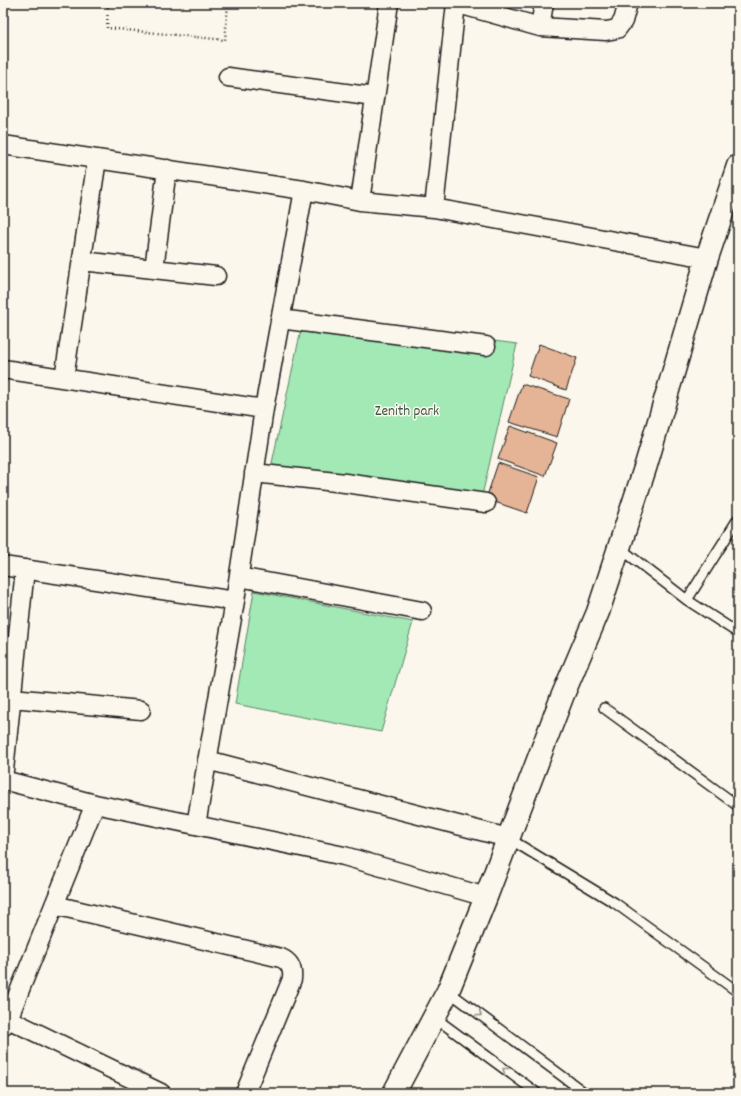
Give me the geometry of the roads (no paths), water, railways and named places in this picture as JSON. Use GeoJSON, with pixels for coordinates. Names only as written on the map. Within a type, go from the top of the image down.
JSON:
{"type":"FeatureCollection","features":[{"type":"Feature","properties":{"kind":"street"},"geometry":{"type":"LineString","coordinates":[[360,201],[389,3]]}},
{"type":"Feature","properties":{"kind":"street"},"geometry":{"type":"LineString","coordinates":[[434,208],[455,3],[540,27],[606,31],[617,29],[623,21],[628,3]]}},
{"type":"Feature","properties":{"kind":"street"},"geometry":{"type":"LineString","coordinates":[[540,27],[544,3]]}},
{"type":"Feature","properties":{"kind":"street"},"geometry":{"type":"LineString","coordinates":[[228,77],[375,97]]}},
{"type":"Feature","properties":{"kind":"street"},"geometry":{"type":"LineString","coordinates":[[3,145],[304,190],[360,201],[434,208],[707,258]]}},
{"type":"Feature","properties":{"kind":"street"},"geometry":{"type":"LineString","coordinates":[[64,378],[97,159]]}},
{"type":"Feature","properties":{"kind":"street"},"geometry":{"type":"LineString","coordinates":[[394,1093],[448,991],[486,897],[562,697],[598,612],[620,548],[707,258],[738,166]]}},
{"type":"Feature","properties":{"kind":"street"},"geometry":{"type":"LineString","coordinates":[[154,269],[167,169]]}},
{"type":"Feature","properties":{"kind":"street"},"geometry":{"type":"LineString","coordinates":[[196,825],[235,601],[264,409],[304,190]]}},
{"type":"Feature","properties":{"kind":"street"},"geometry":{"type":"LineString","coordinates":[[82,260],[216,276]]}},
{"type":"Feature","properties":{"kind":"street"},"geometry":{"type":"LineString","coordinates":[[280,320],[486,346]]}},
{"type":"Feature","properties":{"kind":"street"},"geometry":{"type":"LineString","coordinates":[[3,369],[264,409]]}},
{"type":"Feature","properties":{"kind":"street"},"geometry":{"type":"LineString","coordinates":[[254,473],[345,482],[486,503]]}},
{"type":"Feature","properties":{"kind":"street"},"geometry":{"type":"LineString","coordinates":[[3,566],[235,601]]}},
{"type":"Feature","properties":{"kind":"street"},"geometry":{"type":"LineString","coordinates":[[25,569],[3,780],[95,804],[344,856],[486,897]]}},
{"type":"Feature","properties":{"kind":"street"},"geometry":{"type":"LineString","coordinates":[[238,577],[422,611]]}},
{"type":"Feature","properties":{"kind":"street"},"geometry":{"type":"LineString","coordinates":[[12,698],[141,710]]}},
{"type":"Feature","properties":{"kind":"street"},"geometry":{"type":"LineString","coordinates":[[207,760],[508,838]]}},
{"type":"Feature","properties":{"kind":"street"},"geometry":{"type":"LineString","coordinates":[[95,804],[5,1023],[161,1093]]}},
{"type":"Feature","properties":{"kind":"street"},"geometry":{"type":"LineString","coordinates":[[54,905],[281,958],[289,963],[292,979],[245,1093]]}},
{"type":"Feature","properties":{"kind":"lane"},"geometry":{"type":"LineString","coordinates":[[687,600],[738,519]]}},
{"type":"Feature","properties":{"kind":"lane"},"geometry":{"type":"LineString","coordinates":[[620,548],[687,600],[738,633]]}},
{"type":"Feature","properties":{"kind":"lane"},"geometry":{"type":"LineString","coordinates":[[604,708],[738,806]]}},
{"type":"Feature","properties":{"kind":"lane"},"geometry":{"type":"LineString","coordinates":[[508,838],[615,904],[738,992]]}},
{"type":"Feature","properties":{"kind":"lane"},"geometry":{"type":"LineString","coordinates":[[448,991],[585,1093]]}},
{"type":"Feature","properties":{"kind":"lane"},"geometry":{"type":"LineString","coordinates":[[434,1017],[537,1093]]}},
{"type":"Feature","properties":{"kind":"park label","name":"Zenith park"},"geometry":{"type":"Point","coordinates":[407,410]}}]}
